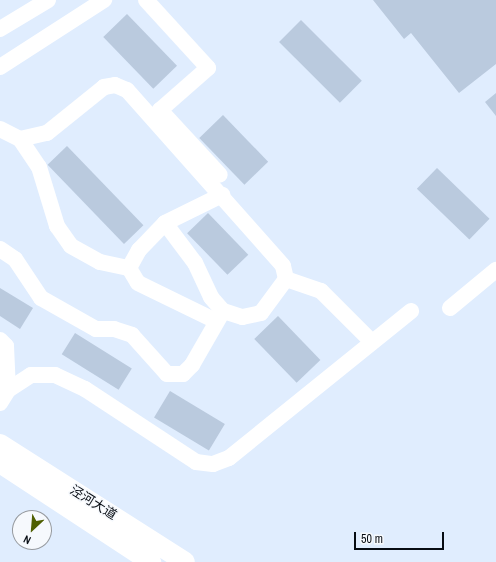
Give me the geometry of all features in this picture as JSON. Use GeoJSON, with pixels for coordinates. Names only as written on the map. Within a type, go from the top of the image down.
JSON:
{"type":"FeatureCollection","features":[{"type":"Feature","properties":{"kind":"main road","name":"泾河大道"},"geometry":{"type":"LineString","coordinates":[[0,444],[185,562]]}},
{"type":"Feature","properties":{"kind":"main road","name":"泾河大道"},"geometry":{"type":"LineString","coordinates":[[0,464],[151,562]]}},
{"type":"Feature","properties":{"kind":"street"},"geometry":{"type":"LineString","coordinates":[[0,29],[48,0]]}},
{"type":"Feature","properties":{"kind":"street"},"geometry":{"type":"LineString","coordinates":[[0,67],[104,0]]}},
{"type":"Feature","properties":{"kind":"street"},"geometry":{"type":"LineString","coordinates":[[146,0],[208,68],[160,110],[220,174]]}},
{"type":"Feature","properties":{"kind":"street"},"geometry":{"type":"LineString","coordinates":[[0,129],[20,140],[39,167],[57,226],[71,246],[100,262],[129,268],[138,283],[219,316],[242,317],[261,313],[286,279],[284,266],[127,90],[115,85],[104,87],[47,134],[20,140]]}},
{"type":"Feature","properties":{"kind":"street"},"geometry":{"type":"LineString","coordinates":[[129,268],[140,250],[165,223],[222,195]]}},
{"type":"Feature","properties":{"kind":"street"},"geometry":{"type":"LineString","coordinates":[[165,223],[195,263],[219,316]]}},
{"type":"Feature","properties":{"kind":"street"},"geometry":{"type":"LineString","coordinates":[[0,249],[14,259],[41,298],[96,330],[114,329],[132,336],[167,374],[183,374],[192,366],[219,316]]}},
{"type":"Feature","properties":{"kind":"street"},"geometry":{"type":"LineString","coordinates":[[450,308],[496,270]]}},
{"type":"Feature","properties":{"kind":"street"},"geometry":{"type":"LineString","coordinates":[[286,279],[321,291],[372,342]]}},
{"type":"Feature","properties":{"kind":"street"},"geometry":{"type":"LineString","coordinates":[[4,396],[31,375],[55,375],[86,389],[196,462],[213,464],[229,458],[411,311]]}},
{"type":"Feature","properties":{"kind":"street"},"geometry":{"type":"LineString","coordinates":[[0,340],[6,346],[4,396]]}},
{"type":"Feature","properties":{"kind":"building"},"geometry":{"type":"Polygon","coordinates":[[[373,0],[496,0],[496,64],[459,93],[411,33],[404,39],[373,0]]]}},
{"type":"Feature","properties":{"kind":"building"},"geometry":{"type":"Polygon","coordinates":[[[127,14],[177,66],[153,89],[103,37],[127,14]]]}},
{"type":"Feature","properties":{"kind":"building"},"geometry":{"type":"Polygon","coordinates":[[[301,20],[362,81],[340,103],[279,42],[301,20]]]}},
{"type":"Feature","properties":{"kind":"building"},"geometry":{"type":"Polygon","coordinates":[[[496,93],[496,116],[485,102],[496,93]]]}},
{"type":"Feature","properties":{"kind":"building"},"geometry":{"type":"Polygon","coordinates":[[[223,115],[268,162],[244,185],[199,138],[223,115]]]}},
{"type":"Feature","properties":{"kind":"building"},"geometry":{"type":"Polygon","coordinates":[[[67,146],[143,225],[124,244],[48,165],[67,146]]]}},
{"type":"Feature","properties":{"kind":"building"},"geometry":{"type":"Polygon","coordinates":[[[437,168],[490,219],[469,240],[417,189],[437,168]]]}},
{"type":"Feature","properties":{"kind":"building"},"geometry":{"type":"Polygon","coordinates":[[[208,213],[248,255],[227,275],[187,233],[208,213]]]}},
{"type":"Feature","properties":{"kind":"building"},"geometry":{"type":"Polygon","coordinates":[[[0,288],[33,308],[20,329],[0,316],[0,288]]]}},
{"type":"Feature","properties":{"kind":"building"},"geometry":{"type":"Polygon","coordinates":[[[278,316],[320,360],[297,383],[254,339],[278,316]]]}},
{"type":"Feature","properties":{"kind":"building"},"geometry":{"type":"Polygon","coordinates":[[[75,333],[132,369],[119,390],[62,354],[75,333]]]}},
{"type":"Feature","properties":{"kind":"building"},"geometry":{"type":"Polygon","coordinates":[[[170,391],[225,424],[209,451],[154,418],[170,391]]]}}]}
